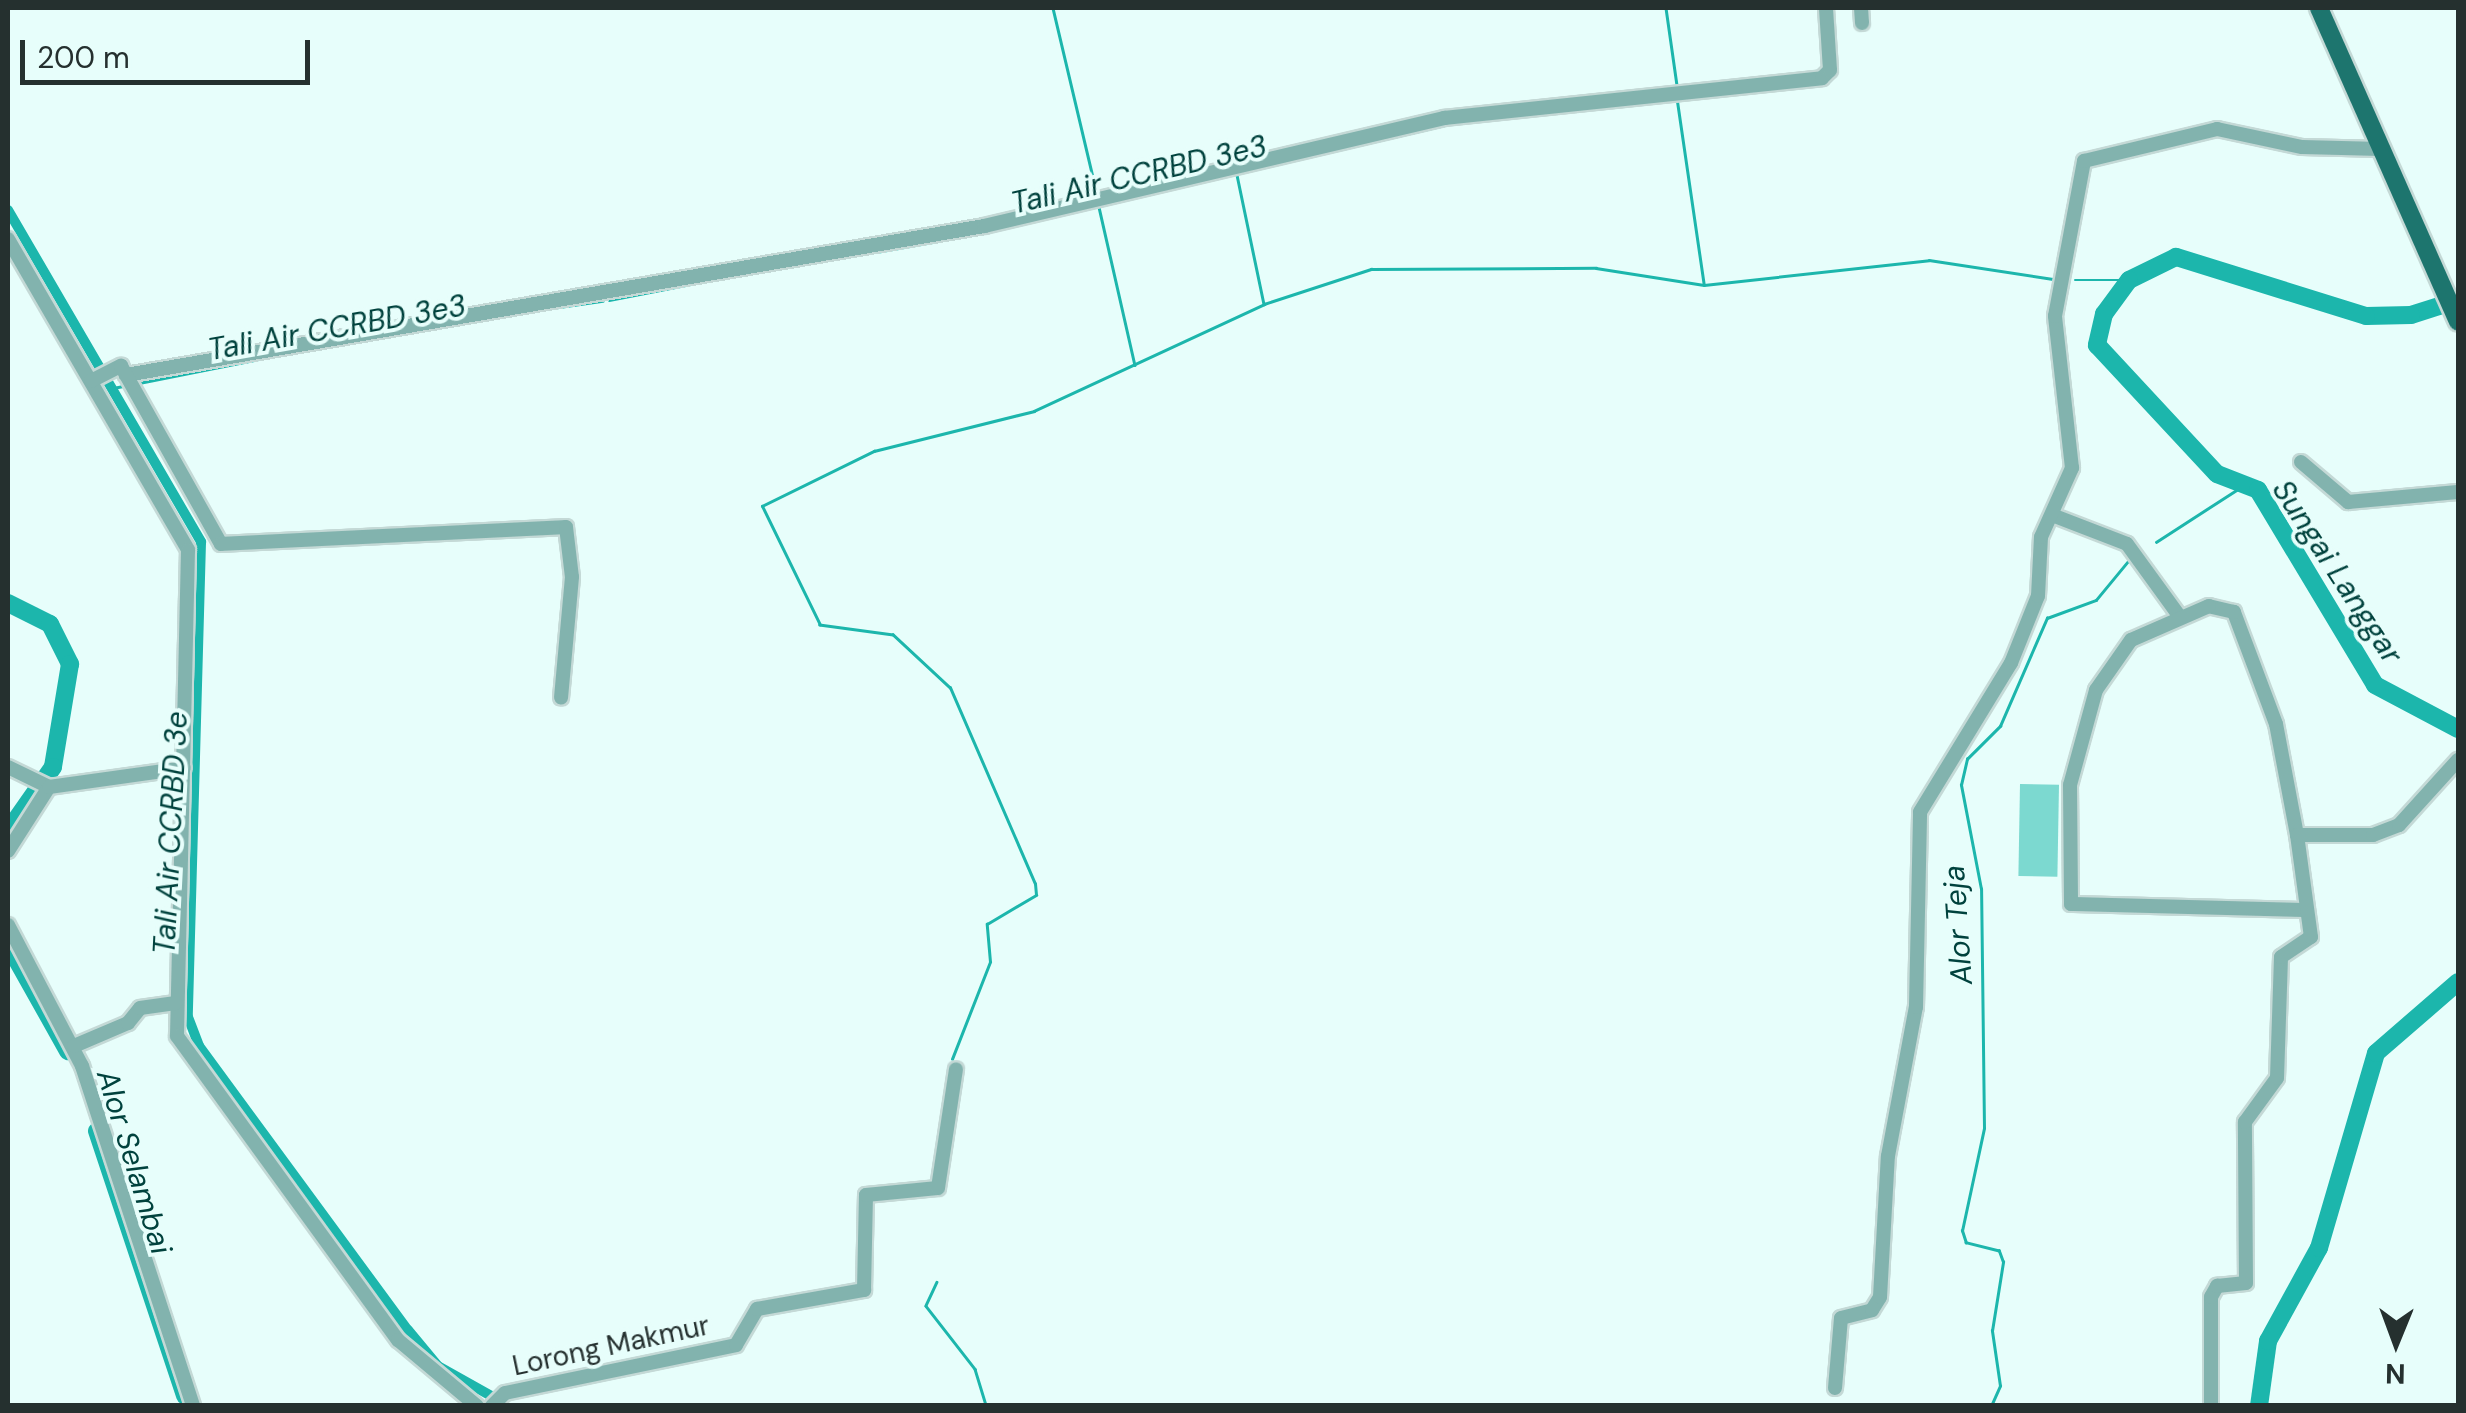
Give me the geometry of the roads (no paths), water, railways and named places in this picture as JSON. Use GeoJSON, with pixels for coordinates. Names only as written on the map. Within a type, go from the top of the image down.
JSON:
{"type":"FeatureCollection","features":[{"type":"Feature","properties":{"kind":"main road"},"geometry":{"type":"LineString","coordinates":[[2318,8],[2458,322]]}},
{"type":"Feature","properties":{"kind":"street"},"geometry":{"type":"LineString","coordinates":[[93,380],[121,371],[984,226],[1444,118],[1822,78],[1830,70],[1826,8]]}},
{"type":"Feature","properties":{"kind":"street"},"geometry":{"type":"LineString","coordinates":[[1835,1388],[1840,1318],[1872,1310],[1880,1297],[1888,1156],[1916,1007],[1920,812],[2010,663],[2038,596],[2038,547],[2072,458],[2055,316],[2088,156],[2217,129],[2302,147],[2382,150]]}},
{"type":"Feature","properties":{"kind":"street"},"geometry":{"type":"LineString","coordinates":[[8,239],[188,550],[177,1036],[196,1072],[398,1340],[468,1403]]}},
{"type":"Feature","properties":{"kind":"street"},"geometry":{"type":"LineString","coordinates":[[596,293],[610,305]]}},
{"type":"Feature","properties":{"kind":"street"},"geometry":{"type":"LineString","coordinates":[[121,371],[221,544],[566,527],[572,576],[561,698]]}},
{"type":"Feature","properties":{"kind":"street"},"geometry":{"type":"LineString","coordinates":[[2301,462],[2348,502],[2458,492]]}},
{"type":"Feature","properties":{"kind":"street"},"geometry":{"type":"LineString","coordinates":[[2052,515],[2127,544],[2180,617]]}},
{"type":"Feature","properties":{"kind":"street"},"geometry":{"type":"LineString","coordinates":[[2211,1406],[2211,1297],[2217,1286],[2246,1284],[2245,1122],[2277,1078],[2281,957],[2311,937],[2276,724],[2234,612],[2216,605],[2131,640],[2096,690],[2068,800],[2071,904],[2306,910]]}},
{"type":"Feature","properties":{"kind":"street"},"geometry":{"type":"LineString","coordinates":[[2296,834],[2373,835],[2399,825],[2458,760]]}},
{"type":"Feature","properties":{"kind":"street"},"geometry":{"type":"LineString","coordinates":[[8,767],[45,783],[184,768]]}},
{"type":"Feature","properties":{"kind":"street"},"geometry":{"type":"LineString","coordinates":[[8,851],[45,783]]}},
{"type":"Feature","properties":{"kind":"street"},"geometry":{"type":"LineString","coordinates":[[8,925],[74,1046],[193,1406]]}},
{"type":"Feature","properties":{"kind":"street"},"geometry":{"type":"LineString","coordinates":[[74,1046],[128,1023],[140,1008],[176,1003]]}},
{"type":"Feature","properties":{"kind":"street","name":"Lorong Makmur"},"geometry":{"type":"LineString","coordinates":[[492,1406],[504,1393],[736,1346],[758,1309],[864,1290],[866,1195],[924,1196],[938,1188],[956,1069]]}},
{"type":"Feature","properties":{"kind":"waterway"},"geometry":{"type":"LineString","coordinates":[[1053,8],[1097,194]]}},
{"type":"Feature","properties":{"kind":"waterway"},"geometry":{"type":"LineString","coordinates":[[1666,8],[1677,85]]}},
{"type":"Feature","properties":{"kind":"waterway"},"geometry":{"type":"LineString","coordinates":[[1677,98],[1704,283]]}},
{"type":"Feature","properties":{"kind":"waterway","name":"Tali Air CCRBD 3e3"},"geometry":{"type":"LineString","coordinates":[[1247,171],[1449,124]]}},
{"type":"Feature","properties":{"kind":"waterway","name":"Tali Air CCRBD 3e3"},"geometry":{"type":"LineString","coordinates":[[1208,180],[1230,175]]}},
{"type":"Feature","properties":{"kind":"waterway"},"geometry":{"type":"LineString","coordinates":[[1237,175],[1264,304]]}},
{"type":"Feature","properties":{"kind":"waterway"},"geometry":{"type":"LineString","coordinates":[[1099,207],[1135,365]]}},
{"type":"Feature","properties":{"kind":"waterway","name":"Tali Air CCRBD 3e"},"geometry":{"type":"LineString","coordinates":[[8,210],[201,542],[188,1017],[199,1046],[438,1366],[493,1397]]}},
{"type":"Feature","properties":{"kind":"waterway","name":"Tali Air CCRBD 3e3"},"geometry":{"type":"LineString","coordinates":[[876,252],[932,242]]}},
{"type":"Feature","properties":{"kind":"waterway","name":"Sungai Langgar"},"geometry":{"type":"LineString","coordinates":[[2458,300],[2411,315],[2366,316],[2176,257],[2129,280],[2104,314],[2097,345],[2217,474],[2258,490],[2375,685],[2458,729]]}},
{"type":"Feature","properties":{"kind":"waterway"},"geometry":{"type":"LineString","coordinates":[[952,1059],[990,962],[987,924],[1036,895],[1035,884],[950,688],[893,635],[820,625],[762,506],[874,451],[1034,411],[1264,304],[1371,269],[1596,268],[1704,285],[1929,260],[2053,279]]}},
{"type":"Feature","properties":{"kind":"waterway"},"geometry":{"type":"LineString","coordinates":[[2075,280],[2129,280]]}},
{"type":"Feature","properties":{"kind":"waterway","name":"Tali Air CCRBD 3e3"},"geometry":{"type":"LineString","coordinates":[[609,300],[691,284]]}},
{"type":"Feature","properties":{"kind":"waterway","name":"Tali Air CCRBD 3e3"},"geometry":{"type":"LineString","coordinates":[[538,310],[602,301]]}},
{"type":"Feature","properties":{"kind":"waterway","name":"Tali Air CCRBD 3e3"},"geometry":{"type":"LineString","coordinates":[[139,383],[274,356]]}},
{"type":"Feature","properties":{"kind":"waterway","name":"Tali Air CCRBD 3e3"},"geometry":{"type":"LineString","coordinates":[[113,388],[123,386]]}},
{"type":"Feature","properties":{"kind":"waterway","name":"Alor Teja"},"geometry":{"type":"LineString","coordinates":[[2156,542],[2244,485]]}},
{"type":"Feature","properties":{"kind":"waterway","name":"Alor Teja"},"geometry":{"type":"LineString","coordinates":[[1991,1406],[2000,1386],[1992,1331],[2003,1262],[1999,1251],[1966,1243],[1962,1231],[1984,1128],[1981,889],[1961,785],[1967,759],[2000,726],[2047,618],[2096,600],[2129,560]]}},
{"type":"Feature","properties":{"kind":"waterway","name":"Alor Selambai"},"geometry":{"type":"LineString","coordinates":[[8,603],[50,624],[70,664],[53,767],[8,831]]}},
{"type":"Feature","properties":{"kind":"waterway","name":"Alor Selambai"},"geometry":{"type":"LineString","coordinates":[[8,944],[68,1051]]}},
{"type":"Feature","properties":{"kind":"waterway","name":"Sungai Langgar"},"geometry":{"type":"LineString","coordinates":[[2259,1406],[2268,1341],[2319,1248],[2376,1053],[2458,982]]}},
{"type":"Feature","properties":{"kind":"waterway"},"geometry":{"type":"LineString","coordinates":[[97,1131],[185,1396]]}},
{"type":"Feature","properties":{"kind":"waterway"},"geometry":{"type":"LineString","coordinates":[[937,1282],[926,1306],[975,1369],[986,1406]]}}]}
